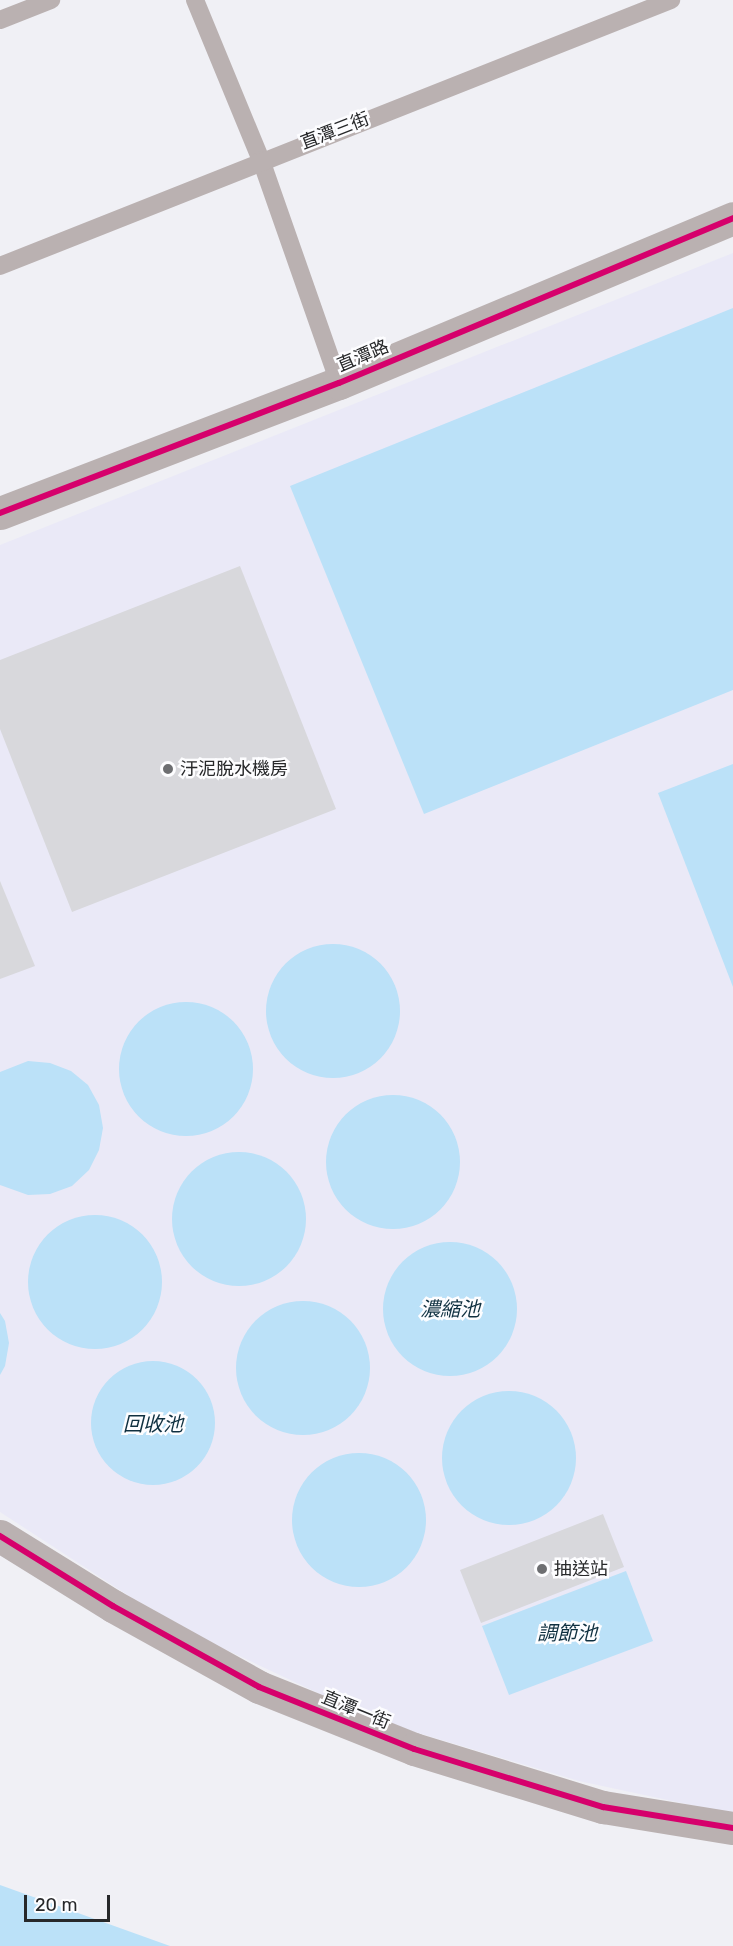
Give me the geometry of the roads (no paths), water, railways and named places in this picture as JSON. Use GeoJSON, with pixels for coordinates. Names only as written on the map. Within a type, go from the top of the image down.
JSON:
{"type":"FeatureCollection","features":[{"type":"Feature","properties":{"kind":"street","name":"直潭路"},"geometry":{"type":"LineString","coordinates":[[0,513],[339,382],[733,218]]}},
{"type":"Feature","properties":{"kind":"street","name":"直潭一街"},"geometry":{"type":"LineString","coordinates":[[0,1536],[113,1606],[260,1687],[414,1749],[603,1807],[733,1828]]}},
{"type":"Feature","properties":{"kind":"lane"},"geometry":{"type":"LineString","coordinates":[[0,20],[51,0]]}},
{"type":"Feature","properties":{"kind":"lane"},"geometry":{"type":"LineString","coordinates":[[195,0],[261,160],[339,382]]}},
{"type":"Feature","properties":{"kind":"lane","name":"直潭三街"},"geometry":{"type":"LineString","coordinates":[[0,266],[261,160],[671,0]]}},
{"type":"Feature","properties":{"kind":"water"},"geometry":{"type":"Polygon","coordinates":[[[733,308],[733,690],[424,814],[290,486],[733,308]]]}},
{"type":"Feature","properties":{"kind":"water"},"geometry":{"type":"Polygon","coordinates":[[[733,764],[733,987],[658,793],[733,764]]]}},
{"type":"Feature","properties":{"kind":"water"},"geometry":{"type":"Polygon","coordinates":[[[333,944],[359,949],[380,964],[395,985],[400,1011],[395,1037],[380,1058],[359,1073],[333,1078],[307,1073],[286,1058],[271,1037],[266,1011],[271,985],[286,964],[307,949],[333,944]]]}},
{"type":"Feature","properties":{"kind":"water"},"geometry":{"type":"Polygon","coordinates":[[[186,1002],[212,1007],[233,1022],[248,1043],[253,1069],[248,1095],[233,1116],[212,1131],[186,1136],[160,1131],[139,1116],[124,1095],[119,1069],[124,1043],[139,1022],[160,1007],[186,1002]]]}},
{"type":"Feature","properties":{"kind":"water"},"geometry":{"type":"Polygon","coordinates":[[[28,1061],[50,1063],[71,1071],[88,1085],[99,1105],[103,1128],[99,1150],[89,1170],[72,1186],[50,1194],[28,1195],[0,1185],[0,1072],[28,1061]]]}},
{"type":"Feature","properties":{"kind":"water"},"geometry":{"type":"Polygon","coordinates":[[[393,1095],[419,1100],[440,1115],[455,1136],[460,1162],[455,1188],[440,1209],[419,1224],[393,1229],[367,1224],[346,1209],[331,1188],[326,1162],[331,1136],[346,1115],[367,1100],[393,1095]]]}},
{"type":"Feature","properties":{"kind":"water"},"geometry":{"type":"Polygon","coordinates":[[[239,1152],[265,1157],[286,1172],[301,1193],[306,1219],[301,1245],[286,1266],[265,1281],[239,1286],[213,1281],[192,1266],[177,1245],[172,1219],[177,1193],[192,1172],[213,1157],[239,1152]]]}},
{"type":"Feature","properties":{"kind":"water"},"geometry":{"type":"Polygon","coordinates":[[[95,1215],[121,1220],[142,1235],[157,1256],[162,1282],[157,1308],[142,1329],[121,1344],[95,1349],[69,1344],[48,1329],[33,1308],[28,1282],[33,1256],[48,1235],[69,1220],[95,1215]]]}},
{"type":"Feature","properties":{"kind":"water","name":"濃縮池"},"geometry":{"type":"Polygon","coordinates":[[[450,1242],[476,1247],[497,1262],[512,1283],[517,1309],[512,1335],[497,1356],[476,1371],[450,1376],[424,1371],[403,1356],[388,1335],[383,1309],[388,1283],[403,1262],[424,1247],[450,1242]]]}},
{"type":"Feature","properties":{"kind":"water"},"geometry":{"type":"Polygon","coordinates":[[[303,1301],[329,1306],[350,1321],[365,1342],[370,1368],[365,1394],[350,1415],[329,1430],[303,1435],[277,1430],[256,1415],[241,1394],[236,1368],[241,1342],[256,1321],[277,1306],[303,1301]]]}},
{"type":"Feature","properties":{"kind":"water"},"geometry":{"type":"Polygon","coordinates":[[[0,1313],[5,1321],[9,1343],[5,1366],[0,1375],[0,1313]]]}},
{"type":"Feature","properties":{"kind":"water","name":"回收池"},"geometry":{"type":"Polygon","coordinates":[[[153,1361],[177,1366],[188,1371],[197,1379],[205,1388],[210,1399],[215,1423],[210,1447],[205,1458],[197,1467],[188,1475],[177,1480],[153,1485],[129,1480],[118,1475],[109,1467],[101,1458],[96,1447],[91,1423],[96,1399],[101,1388],[109,1379],[118,1371],[129,1366],[153,1361]]]}},
{"type":"Feature","properties":{"kind":"water"},"geometry":{"type":"Polygon","coordinates":[[[509,1391],[535,1396],[556,1411],[571,1432],[576,1458],[571,1484],[556,1505],[535,1520],[509,1525],[483,1520],[462,1505],[447,1484],[442,1458],[447,1432],[462,1411],[483,1396],[509,1391]]]}},
{"type":"Feature","properties":{"kind":"water"},"geometry":{"type":"Polygon","coordinates":[[[359,1453],[385,1458],[406,1473],[421,1494],[426,1520],[421,1546],[406,1567],[385,1582],[359,1587],[333,1582],[312,1567],[297,1546],[292,1520],[297,1494],[312,1473],[333,1458],[359,1453]]]}},
{"type":"Feature","properties":{"kind":"water","name":"調節池"},"geometry":{"type":"Polygon","coordinates":[[[626,1571],[653,1641],[509,1695],[482,1626],[626,1571]]]}},
{"type":"Feature","properties":{"kind":"water"},"geometry":{"type":"Polygon","coordinates":[[[0,1885],[170,1946],[0,1946],[0,1885]]]}},
{"type":"Feature","properties":{"kind":"place","name":"汙泥脫水機房"},"geometry":{"type":"Point","coordinates":[168,769]}},
{"type":"Feature","properties":{"kind":"place","name":"抽送站"},"geometry":{"type":"Point","coordinates":[542,1569]}}]}
